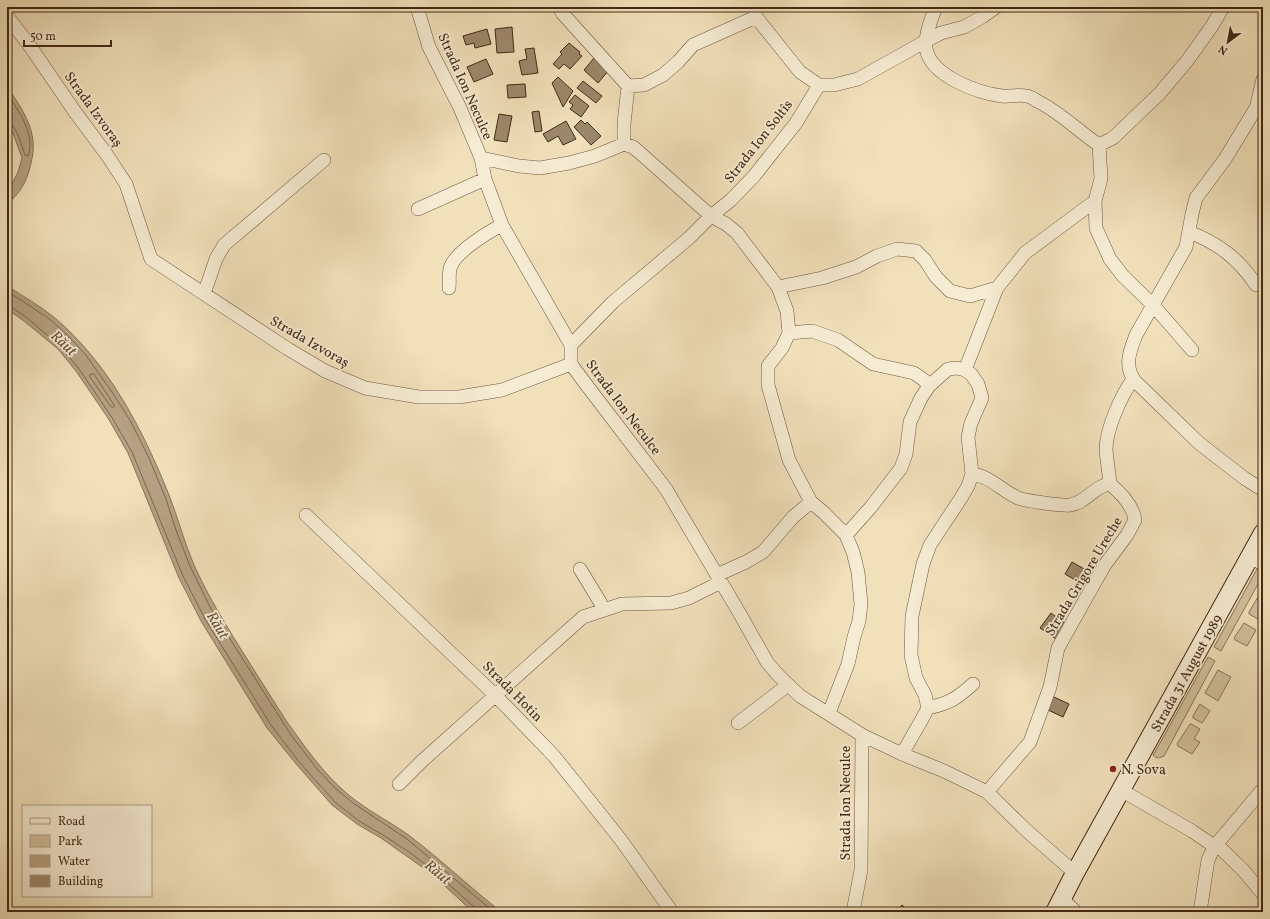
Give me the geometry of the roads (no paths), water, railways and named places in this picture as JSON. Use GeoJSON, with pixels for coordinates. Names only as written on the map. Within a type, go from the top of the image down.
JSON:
{"type":"FeatureCollection","features":[{"type":"Feature","properties":{"kind":"main road","name":"Strada 31 August 1989"},"geometry":{"type":"LineString","coordinates":[[1059,906],[1075,873],[1121,790],[1257,560],[1263,533]]}},
{"type":"Feature","properties":{"kind":"street","name":"Strada Ion Neculce"},"geometry":{"type":"LineString","coordinates":[[416,7],[429,47],[460,108],[481,158],[485,179],[502,225],[571,344],[571,364],[666,489],[719,578],[766,662],[800,696],[862,735],[862,870],[852,912]]}},
{"type":"Feature","properties":{"kind":"street"},"geometry":{"type":"LineString","coordinates":[[559,7],[563,14],[628,86],[624,124],[624,144]]}},
{"type":"Feature","properties":{"kind":"street"},"geometry":{"type":"LineString","coordinates":[[936,7],[926,41],[927,50],[932,62],[950,77],[976,90],[1002,96],[1026,96],[1049,107],[1099,145]]}},
{"type":"Feature","properties":{"kind":"street"},"geometry":{"type":"LineString","coordinates":[[628,86],[644,85],[663,76],[693,45],[755,12],[800,72],[819,85],[834,85],[858,79],[942,33],[964,27],[996,7]]}},
{"type":"Feature","properties":{"kind":"street"},"geometry":{"type":"LineString","coordinates":[[1099,145],[1113,138],[1160,93],[1212,26],[1223,7]]}},
{"type":"Feature","properties":{"kind":"street","name":"Strada Izvoraș"},"geometry":{"type":"LineString","coordinates":[[7,16],[32,49],[126,184],[151,259],[288,349],[325,371],[365,388],[419,397],[459,397],[502,390],[571,364]]}},
{"type":"Feature","properties":{"kind":"street"},"geometry":{"type":"LineString","coordinates":[[1263,79],[1256,108],[1225,159],[1196,198],[1186,247],[1136,334],[1130,349],[1129,364],[1133,379],[1199,443],[1244,478],[1263,490]]}},
{"type":"Feature","properties":{"kind":"street","name":"Strada Ion Soltîs"},"geometry":{"type":"LineString","coordinates":[[571,344],[613,302],[689,238],[711,216],[731,200],[754,176],[796,123],[819,85]]}},
{"type":"Feature","properties":{"kind":"street"},"geometry":{"type":"LineString","coordinates":[[481,158],[519,166],[540,168],[569,163],[595,156],[624,144],[633,147],[711,216],[737,232],[778,287],[787,311],[790,332],[782,348],[768,366],[768,385],[788,460],[811,502],[846,535],[853,552],[858,572],[861,604],[859,622],[848,664],[829,713]]}},
{"type":"Feature","properties":{"kind":"street"},"geometry":{"type":"LineString","coordinates":[[1099,145],[1101,179],[1095,201],[1096,228],[1110,259],[1123,276],[1153,305],[1192,350]]}},
{"type":"Feature","properties":{"kind":"street"},"geometry":{"type":"LineString","coordinates":[[204,294],[216,259],[224,245],[324,160]]}},
{"type":"Feature","properties":{"kind":"street"},"geometry":{"type":"LineString","coordinates":[[418,209],[485,179]]}},
{"type":"Feature","properties":{"kind":"street"},"geometry":{"type":"LineString","coordinates":[[965,370],[997,288],[1025,253],[1095,201]]}},
{"type":"Feature","properties":{"kind":"street"},"geometry":{"type":"LineString","coordinates":[[449,288],[450,267],[461,253],[491,231],[502,225]]}},
{"type":"Feature","properties":{"kind":"street"},"geometry":{"type":"LineString","coordinates":[[1188,232],[1205,238],[1218,245],[1239,262],[1248,272],[1256,285]]}},
{"type":"Feature","properties":{"kind":"street"},"geometry":{"type":"LineString","coordinates":[[778,287],[822,278],[856,267],[877,256],[897,249],[916,251],[925,260],[936,278],[950,291],[970,296],[997,288]]}},
{"type":"Feature","properties":{"kind":"street"},"geometry":{"type":"LineString","coordinates":[[790,332],[812,331],[838,340],[873,364],[914,374],[924,380],[929,386]]}},
{"type":"Feature","properties":{"kind":"street"},"geometry":{"type":"LineString","coordinates":[[846,535],[901,468],[906,454],[910,422],[921,398],[929,386],[948,369],[957,368],[965,370],[971,374],[978,384],[982,398],[971,423],[968,437],[972,474],[968,486],[961,498],[930,545],[923,564],[912,616],[911,655],[916,678],[925,695],[928,708],[902,754]]}},
{"type":"Feature","properties":{"kind":"street"},"geometry":{"type":"LineString","coordinates":[[972,474],[979,475],[1019,498],[1071,505],[1085,499],[1102,486],[1110,484],[1106,450],[1107,440],[1125,389],[1133,379]]}},
{"type":"Feature","properties":{"kind":"street","name":"Strada Grigore Ureche"},"geometry":{"type":"LineString","coordinates":[[987,792],[1030,742],[1050,687],[1058,648],[1104,566],[1127,535],[1133,524],[1134,518],[1132,512],[1126,502],[1110,484]]}},
{"type":"Feature","properties":{"kind":"street"},"geometry":{"type":"LineString","coordinates":[[399,784],[422,761],[583,617],[622,604],[671,603],[689,598],[763,552],[793,517],[811,502]]}},
{"type":"Feature","properties":{"kind":"street","name":"Strada Hotin"},"geometry":{"type":"LineString","coordinates":[[306,515],[495,695],[554,756],[621,840],[672,912]]}},
{"type":"Feature","properties":{"kind":"street"},"geometry":{"type":"LineString","coordinates":[[580,569],[600,602],[603,610]]}},
{"type":"Feature","properties":{"kind":"street"},"geometry":{"type":"LineString","coordinates":[[928,708],[945,704],[959,697],[973,684]]}},
{"type":"Feature","properties":{"kind":"street"},"geometry":{"type":"LineString","coordinates":[[738,723],[788,685]]}},
{"type":"Feature","properties":{"kind":"street"},"geometry":{"type":"LineString","coordinates":[[862,735],[902,754],[944,771],[987,792],[1027,831],[1075,873]]}},
{"type":"Feature","properties":{"kind":"street"},"geometry":{"type":"LineString","coordinates":[[1200,912],[1208,860],[1215,846],[1263,789]]}},
{"type":"Feature","properties":{"kind":"street"},"geometry":{"type":"LineString","coordinates":[[1121,790],[1215,846],[1242,870],[1263,894]]}},
{"type":"Feature","properties":{"kind":"street","name":"Strada 31 August 1989"},"geometry":{"type":"LineString","coordinates":[[1059,906],[1076,912]]}},
{"type":"Feature","properties":{"kind":"water"},"geometry":{"type":"Polygon","coordinates":[[[7,87],[19,105],[28,123],[33,142],[33,152],[26,180],[23,186],[7,205],[7,189],[12,184],[18,172],[22,158],[13,133],[7,123],[7,87]]]}},
{"type":"Feature","properties":{"kind":"water","name":"Răut"},"geometry":{"type":"Polygon","coordinates":[[[7,286],[55,318],[92,356],[108,377],[148,446],[172,504],[190,556],[216,609],[281,713],[315,760],[346,793],[410,836],[501,912],[473,912],[432,874],[381,838],[357,824],[332,805],[267,728],[201,621],[179,578],[128,453],[108,418],[76,371],[58,349],[7,309],[7,286]]]}},
{"type":"Feature","properties":{"kind":"place","name":"N. Sova"},"geometry":{"type":"Point","coordinates":[1113,769]}}]}
